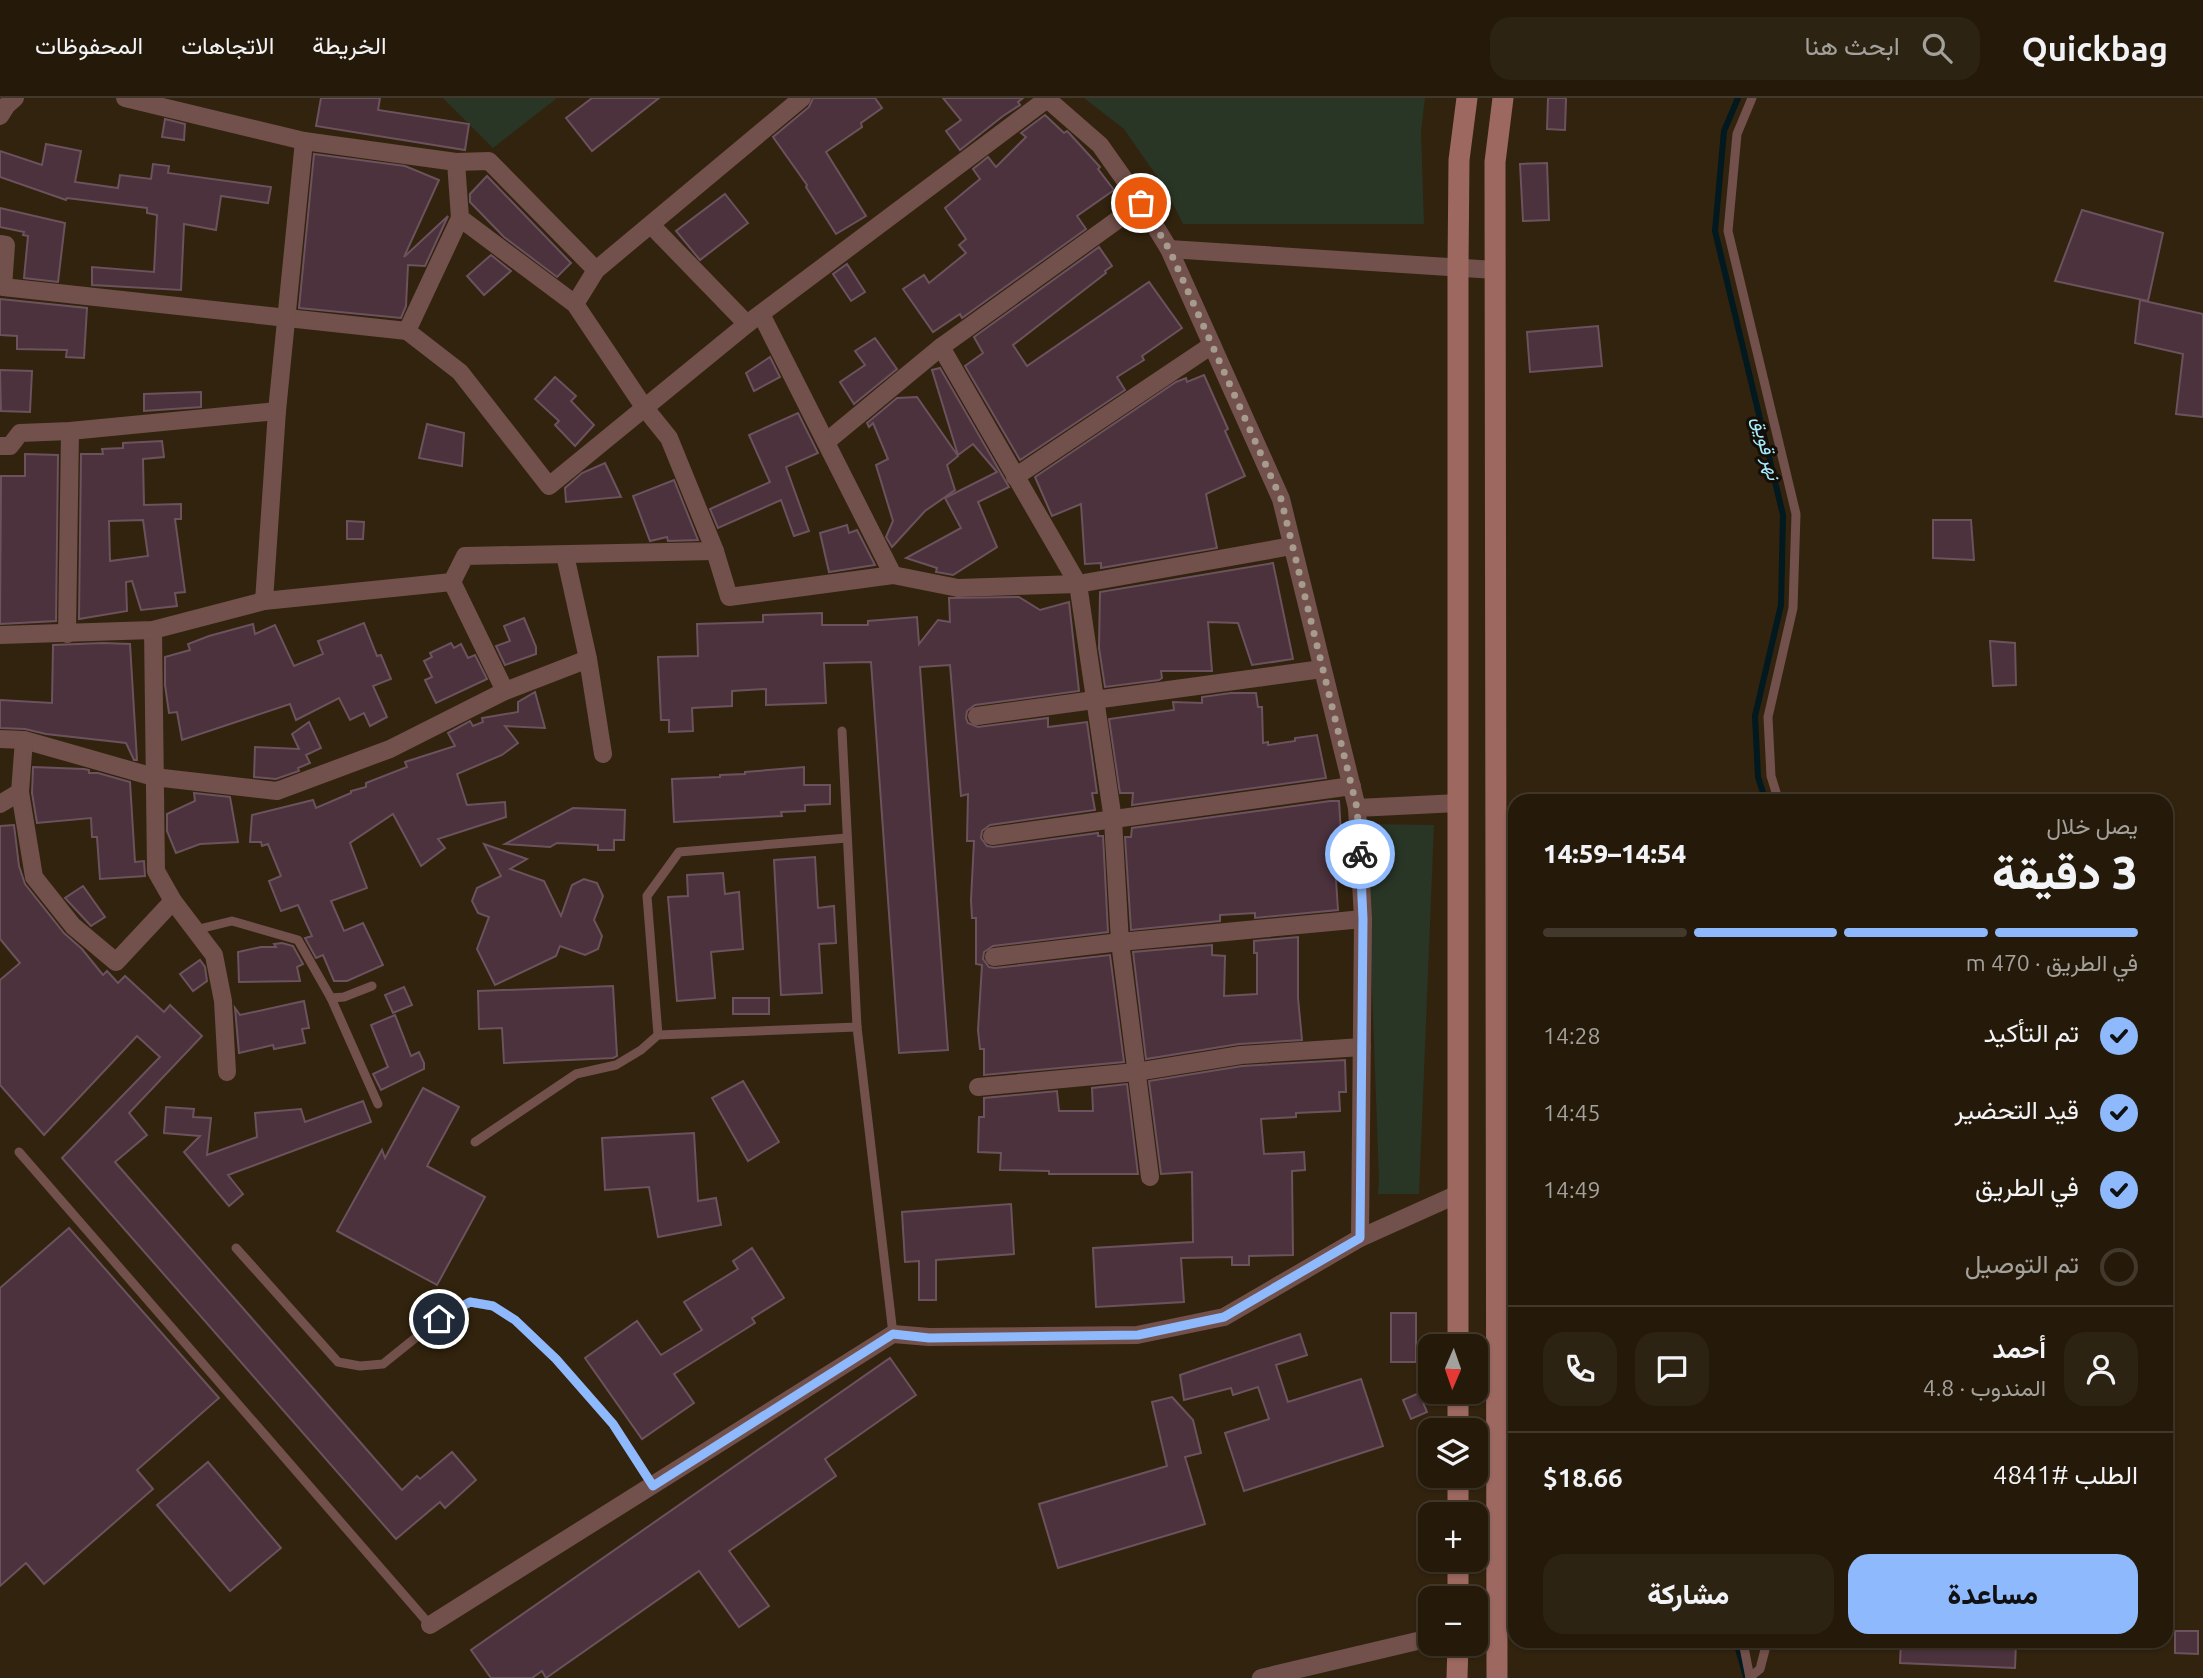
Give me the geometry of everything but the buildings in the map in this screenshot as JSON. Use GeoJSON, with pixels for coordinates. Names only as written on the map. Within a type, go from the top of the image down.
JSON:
{"type":"FeatureCollection","features":[{"type":"Feature","properties":{"kind":"main road"},"geometry":{"type":"LineString","coordinates":[[1458,1334],[1458,267],[1459,160],[1467,98]]}},
{"type":"Feature","properties":{"kind":"main road"},"geometry":{"type":"LineString","coordinates":[[1497,1678],[1495,162],[1503,98]]}},
{"type":"Feature","properties":{"kind":"main road"},"geometry":{"type":"LineString","coordinates":[[1458,909],[1496,910]]}},
{"type":"Feature","properties":{"kind":"main road"},"geometry":{"type":"LineString","coordinates":[[1457,1678],[1458,1656]]}},
{"type":"Feature","properties":{"kind":"street"},"geometry":{"type":"LineString","coordinates":[[0,116],[15,98]]}},
{"type":"Feature","properties":{"kind":"street"},"geometry":{"type":"LineString","coordinates":[[125,98],[304,141],[456,162],[489,161],[596,270]]}},
{"type":"Feature","properties":{"kind":"street"},"geometry":{"type":"LineString","coordinates":[[575,304],[596,270],[802,98]]}},
{"type":"Feature","properties":{"kind":"street"},"geometry":{"type":"LineString","coordinates":[[0,244],[6,245],[3,287],[407,331],[460,372],[549,486],[754,319],[1047,98],[1100,145],[1169,249],[1281,499],[1357,808],[1363,919],[1360,1238]]}},
{"type":"Feature","properties":{"kind":"street"},"geometry":{"type":"LineString","coordinates":[[264,601],[285,317],[304,141]]}},
{"type":"Feature","properties":{"kind":"street"},"geometry":{"type":"LineString","coordinates":[[407,331],[460,218],[456,162]]}},
{"type":"Feature","properties":{"kind":"street"},"geometry":{"type":"LineString","coordinates":[[826,442],[941,346],[1141,203]]}},
{"type":"Feature","properties":{"kind":"street"},"geometry":{"type":"LineString","coordinates":[[460,218],[575,304],[669,438],[715,551],[729,597],[893,575],[958,587],[1078,583],[1292,546]]}},
{"type":"Feature","properties":{"kind":"street"},"geometry":{"type":"LineString","coordinates":[[651,225],[754,319],[826,442],[893,575]]}},
{"type":"Feature","properties":{"kind":"street"},"geometry":{"type":"LineString","coordinates":[[1169,249],[1495,270]]}},
{"type":"Feature","properties":{"kind":"street"},"geometry":{"type":"LineString","coordinates":[[1015,477],[1212,345]]}},
{"type":"Feature","properties":{"kind":"street"},"geometry":{"type":"LineString","coordinates":[[941,346],[1078,583],[1113,820],[1120,942],[1150,1177]]}},
{"type":"Feature","properties":{"kind":"street"},"geometry":{"type":"LineString","coordinates":[[0,446],[10,446],[20,433],[69,431],[277,411]]}},
{"type":"Feature","properties":{"kind":"street"},"geometry":{"type":"LineString","coordinates":[[67,634],[69,431]]}},
{"type":"Feature","properties":{"kind":"street"},"geometry":{"type":"LineString","coordinates":[[452,582],[465,556],[715,551]]}},
{"type":"Feature","properties":{"kind":"street"},"geometry":{"type":"LineString","coordinates":[[565,555],[588,659],[603,754]]}},
{"type":"Feature","properties":{"kind":"street"},"geometry":{"type":"LineString","coordinates":[[0,635],[153,629],[264,601],[452,582]]}},
{"type":"Feature","properties":{"kind":"street"},"geometry":{"type":"LineString","coordinates":[[452,582],[505,691]]}},
{"type":"Feature","properties":{"kind":"street"},"geometry":{"type":"LineString","coordinates":[[153,629],[156,871],[173,901],[214,955],[223,1001],[227,1072]]}},
{"type":"Feature","properties":{"kind":"street"},"geometry":{"type":"LineString","coordinates":[[0,739],[24,740],[154,777],[276,791],[390,749],[505,691],[588,659]]}},
{"type":"Feature","properties":{"kind":"street"},"geometry":{"type":"LineString","coordinates":[[977,716],[1322,669]]}},
{"type":"Feature","properties":{"kind":"street"},"geometry":{"type":"LineString","coordinates":[[24,740],[20,792],[34,877],[73,926],[116,962],[173,901]]}},
{"type":"Feature","properties":{"kind":"street"},"geometry":{"type":"LineString","coordinates":[[992,836],[1352,786]]}},
{"type":"Feature","properties":{"kind":"street"},"geometry":{"type":"LineString","coordinates":[[0,804],[20,792]]}},
{"type":"Feature","properties":{"kind":"street"},"geometry":{"type":"LineString","coordinates":[[1357,808],[1458,803]]}},
{"type":"Feature","properties":{"kind":"street"},"geometry":{"type":"LineString","coordinates":[[994,957],[1363,919]]}},
{"type":"Feature","properties":{"kind":"street"},"geometry":{"type":"LineString","coordinates":[[978,1087],[1136,1072],[1241,1055],[1362,1046]]}},
{"type":"Feature","properties":{"kind":"street"},"geometry":{"type":"LineString","coordinates":[[430,1625],[893,1334],[929,1338],[1138,1335],[1224,1317],[1360,1238],[1458,1194]]}},
{"type":"Feature","properties":{"kind":"street"},"geometry":{"type":"LineString","coordinates":[[1261,1678],[1418,1641]]}},
{"type":"Feature","properties":{"kind":"lane"},"geometry":{"type":"LineString","coordinates":[[1752,98],[1738,134],[1728,231],[1797,514],[1793,608],[1768,717],[1771,776],[1777,794]]}},
{"type":"Feature","properties":{"kind":"lane"},"geometry":{"type":"LineString","coordinates":[[842,731],[858,1027],[893,1334]]}},
{"type":"Feature","properties":{"kind":"lane"},"geometry":{"type":"LineString","coordinates":[[658,1035],[647,896],[679,852],[847,838]]}},
{"type":"Feature","properties":{"kind":"lane"},"geometry":{"type":"LineString","coordinates":[[195,930],[232,921],[298,940],[331,998],[378,1104]]}},
{"type":"Feature","properties":{"kind":"lane"},"geometry":{"type":"LineString","coordinates":[[331,998],[344,997],[372,986]]}},
{"type":"Feature","properties":{"kind":"lane"},"geometry":{"type":"LineString","coordinates":[[475,1142],[576,1074],[616,1065],[641,1050],[658,1035],[858,1027]]}},
{"type":"Feature","properties":{"kind":"lane"},"geometry":{"type":"LineString","coordinates":[[19,1152],[430,1625]]}},
{"type":"Feature","properties":{"kind":"lane"},"geometry":{"type":"LineString","coordinates":[[236,1248],[338,1362],[360,1366],[383,1364],[439,1319],[470,1302],[493,1306],[515,1320],[556,1359],[613,1424],[653,1486]]}},
{"type":"Feature","properties":{"kind":"lane"},"geometry":{"type":"LineString","coordinates":[[1745,1648],[1750,1677],[1756,1674],[1763,1663],[1766,1648]]}},
{"type":"Feature","properties":{"kind":"green space"},"geometry":{"type":"Polygon","coordinates":[[[443,98],[557,98],[493,148],[443,98]]]}},
{"type":"Feature","properties":{"kind":"green space"},"geometry":{"type":"Polygon","coordinates":[[[1084,98],[1425,98],[1421,131],[1424,224],[1183,224],[1165,188],[1124,129],[1084,98]]]}},
{"type":"Feature","properties":{"kind":"green space"},"geometry":{"type":"Polygon","coordinates":[[[1366,824],[1434,825],[1419,1194],[1378,1194],[1366,824]]]}},
{"type":"Feature","properties":{"kind":"waterway","name":"نهر قويق"},"geometry":{"type":"LineString","coordinates":[[1738,98],[1724,131],[1715,231],[1783,515],[1781,605],[1755,716],[1758,777],[1763,794]]}},
{"type":"Feature","properties":{"kind":"waterway","name":"نهر قويق"},"geometry":{"type":"LineString","coordinates":[[1738,1648],[1746,1677]]}},
{"type":"Feature","properties":{"kind":"way so far"},"geometry":{"type":"LineString","coordinates":[[1141,203],[1169,249],[1281,499],[1357,808],[1360,854]]}},
{"type":"Feature","properties":{"kind":"route"},"geometry":{"type":"LineString","coordinates":[[439,1319],[470,1302],[493,1306],[515,1320],[556,1359],[613,1424],[653,1486],[893,1334],[929,1338],[1138,1335],[1224,1317],[1360,1238],[1363,919],[1360,854]]}}]}
